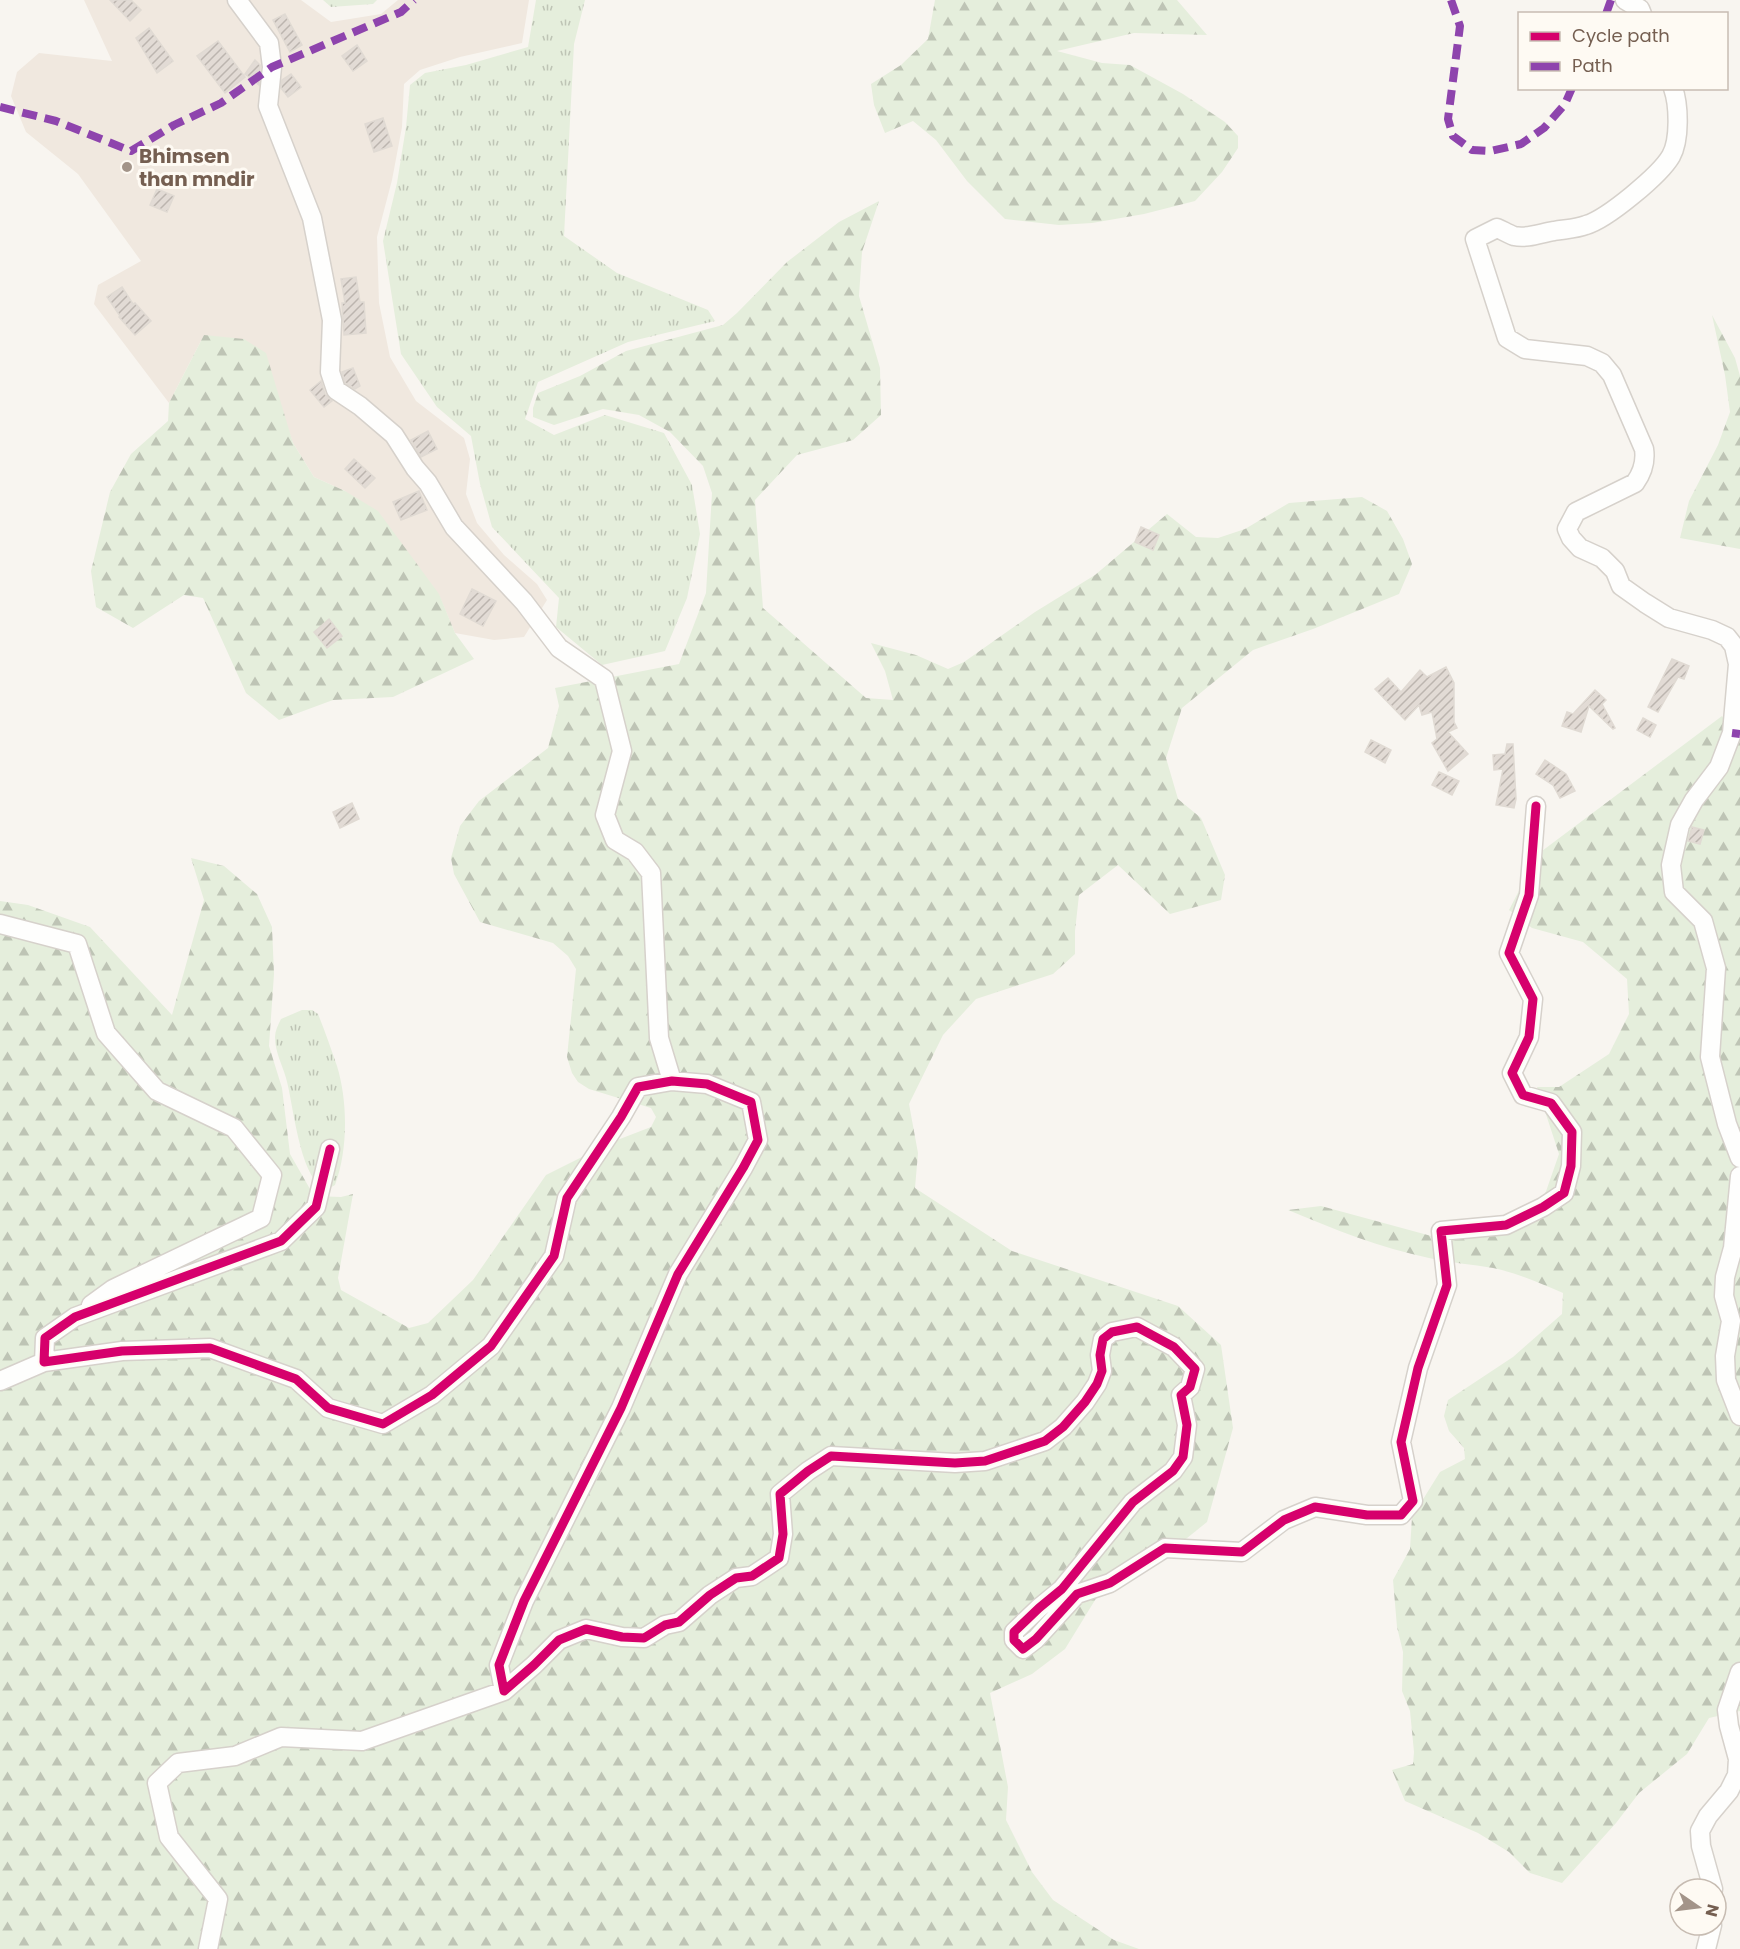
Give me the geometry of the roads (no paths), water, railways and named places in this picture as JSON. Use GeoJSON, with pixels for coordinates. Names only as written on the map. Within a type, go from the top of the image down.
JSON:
{"type":"FeatureCollection","features":[{"type":"Feature","properties":{"kind":"street"},"geometry":{"type":"LineString","coordinates":[[237,0],[269,43],[272,67],[268,106],[312,218],[332,320],[330,372],[336,390],[360,406],[394,435],[415,468],[428,483],[454,527],[524,602],[559,648],[604,679],[622,751],[605,815],[615,840],[635,852],[651,873],[659,1038],[672,1082]]}},
{"type":"Feature","properties":{"kind":"street"},"geometry":{"type":"LineString","coordinates":[[1625,0],[1641,12]]}},
{"type":"Feature","properties":{"kind":"street"},"geometry":{"type":"LineString","coordinates":[[1674,90],[1677,99],[1677,136],[1672,154],[1657,174],[1621,204],[1588,225],[1531,237],[1513,236],[1497,228],[1475,239],[1507,338],[1525,349],[1587,356],[1602,363],[1612,375],[1644,449],[1646,461],[1635,483],[1576,512],[1567,529],[1571,538],[1580,548],[1602,558],[1614,571],[1621,586],[1645,603],[1669,618],[1712,630],[1727,637],[1734,646],[1738,664],[1732,733],[1719,767],[1694,800],[1680,825],[1671,865],[1674,892],[1703,921],[1716,968],[1710,1057],[1728,1124],[1740,1158]]}},
{"type":"Feature","properties":{"kind":"street"},"geometry":{"type":"LineString","coordinates":[[208,1949],[218,1899],[169,1837],[157,1783],[178,1762],[235,1756],[282,1737],[362,1741],[504,1692],[559,1640],[586,1629],[622,1637],[644,1638],[665,1625],[679,1622],[710,1595],[736,1578],[752,1576],[779,1558],[783,1534],[780,1494],[831,1456],[955,1463],[985,1461],[1046,1441],[1085,1402],[1097,1384],[1102,1371],[1100,1355],[1103,1339],[1112,1332],[1137,1328],[1174,1347],[1195,1369],[1190,1387],[1181,1395],[1187,1425],[1183,1457],[1173,1471],[1133,1502],[1062,1589],[1014,1632],[1014,1640],[1023,1649],[1036,1639],[1077,1594],[1110,1583],[1165,1548],[1242,1552],[1284,1520],[1315,1507],[1367,1515],[1401,1515],[1413,1501],[1401,1442],[1418,1368],[1447,1285],[1442,1231],[1506,1225],[1543,1207],[1564,1193],[1571,1166],[1572,1132],[1551,1103],[1523,1095],[1512,1073],[1529,1037],[1533,999],[1509,953],[1529,895],[1536,806]]}},
{"type":"Feature","properties":{"kind":"street"},"geometry":{"type":"LineString","coordinates":[[0,924],[77,944],[106,1032],[157,1091],[234,1128],[272,1174],[261,1218],[113,1289],[45,1338],[44,1362]]}},
{"type":"Feature","properties":{"kind":"street"},"geometry":{"type":"LineString","coordinates":[[0,1381],[44,1362],[122,1351],[210,1348],[296,1379],[328,1408],[383,1424],[432,1395],[491,1346],[554,1256],[567,1197],[621,1117],[638,1087],[672,1082],[707,1084],[751,1102],[758,1140],[678,1274],[621,1408],[524,1601],[499,1665],[504,1692]]}},
{"type":"Feature","properties":{"kind":"street"},"geometry":{"type":"LineString","coordinates":[[75,1317],[281,1241],[316,1207],[330,1149]]}},
{"type":"Feature","properties":{"kind":"street"},"geometry":{"type":"LineString","coordinates":[[1740,1176],[1733,1248],[1724,1286],[1724,1296],[1731,1321],[1725,1356],[1726,1380],[1740,1416]]}},
{"type":"Feature","properties":{"kind":"street"},"geometry":{"type":"LineString","coordinates":[[1710,1877],[1701,1846],[1700,1831],[1708,1816],[1729,1791],[1737,1775],[1738,1759],[1727,1710],[1740,1672]]}},
{"type":"Feature","properties":{"kind":"place","name":"Bhimsen than mndir"},"geometry":{"type":"Point","coordinates":[127,167]}}]}
